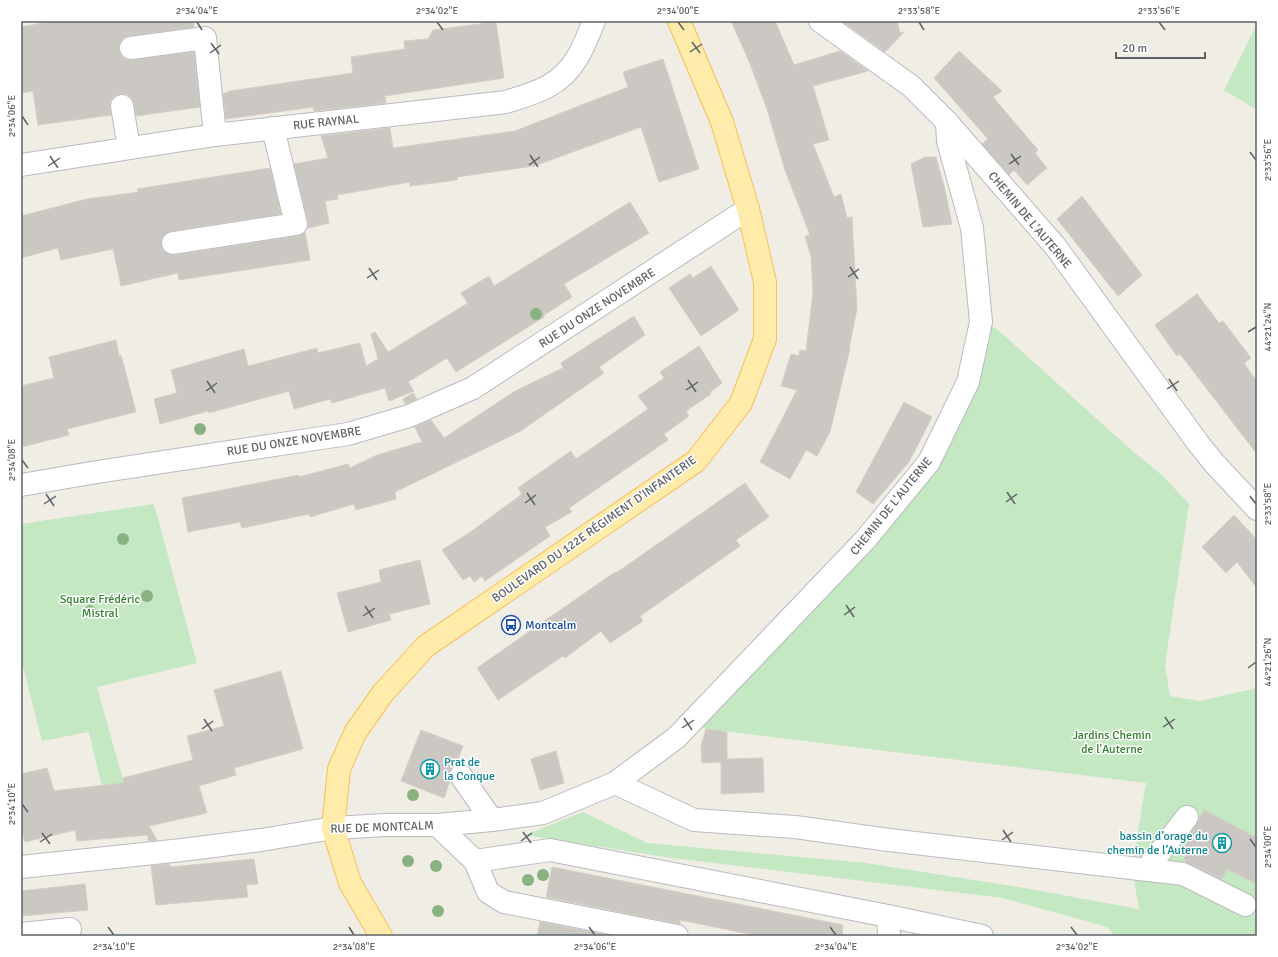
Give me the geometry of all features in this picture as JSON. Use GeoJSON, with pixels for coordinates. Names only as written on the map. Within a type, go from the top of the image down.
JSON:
{"type":"FeatureCollection","features":[{"type":"Feature","properties":{"kind":"main road","name":"BOULEVARD DU 122E RÉGIMENT D'INFANTERIE"},"geometry":{"type":"LineString","coordinates":[[672,21],[693,54]]}},
{"type":"Feature","properties":{"kind":"main road","name":"BOULEVARD DU 122E RÉGIMENT D'INFANTERIE"},"geometry":{"type":"LineString","coordinates":[[334,828],[339,769],[355,733],[383,692],[426,646],[696,461],[741,403],[765,339],[765,282],[748,209],[722,122],[679,21]]}},
{"type":"Feature","properties":{"kind":"main road"},"geometry":{"type":"LineString","coordinates":[[334,828],[350,883],[381,936]]}},
{"type":"Feature","properties":{"kind":"street","name":"RUE RAYNAL"},"geometry":{"type":"LineString","coordinates":[[21,165],[214,135],[506,102],[538,92],[561,79],[577,58],[594,21]]}},
{"type":"Feature","properties":{"kind":"street","name":"CHEMIN DE L'AUTERNE"},"geometry":{"type":"LineString","coordinates":[[820,21],[911,86],[947,122],[1055,246],[1198,443],[1214,463],[1257,509]]}},
{"type":"Feature","properties":{"kind":"street"},"geometry":{"type":"LineString","coordinates":[[131,48],[205,38],[214,135]]}},
{"type":"Feature","properties":{"kind":"street"},"geometry":{"type":"LineString","coordinates":[[122,106],[129,148]]}},
{"type":"Feature","properties":{"kind":"street","name":"CHEMIN DE L'AUTERNE"},"geometry":{"type":"LineString","coordinates":[[693,720],[864,540],[929,462],[968,382],[981,322],[972,228],[948,141],[947,122]]}},
{"type":"Feature","properties":{"kind":"street"},"geometry":{"type":"LineString","coordinates":[[173,243],[296,224],[273,128]]}},
{"type":"Feature","properties":{"kind":"street","name":"RUE DU ONZE NOVEMBRE"},"geometry":{"type":"LineString","coordinates":[[21,485],[348,434],[409,416],[473,388],[748,209]]}},
{"type":"Feature","properties":{"kind":"street","name":"RUE DE MONTCALM"},"geometry":{"type":"LineString","coordinates":[[21,866],[182,850],[261,840],[334,828],[386,825],[437,825],[492,820],[543,812],[615,782],[676,738],[693,720]]}},
{"type":"Feature","properties":{"kind":"street"},"geometry":{"type":"LineString","coordinates":[[461,776],[492,820]]}},
{"type":"Feature","properties":{"kind":"street"},"geometry":{"type":"LineString","coordinates":[[615,782],[694,820],[795,827],[889,840],[1183,874],[1245,905]]}},
{"type":"Feature","properties":{"kind":"street"},"geometry":{"type":"LineString","coordinates":[[1147,869],[1187,817]]}},
{"type":"Feature","properties":{"kind":"street"},"geometry":{"type":"LineString","coordinates":[[437,825],[475,861],[488,892],[504,902],[677,936]]}},
{"type":"Feature","properties":{"kind":"street"},"geometry":{"type":"LineString","coordinates":[[475,861],[550,850],[889,926],[982,936]]}},
{"type":"Feature","properties":{"kind":"street"},"geometry":{"type":"LineString","coordinates":[[21,934],[70,929]]}},
{"type":"Feature","properties":{"kind":"green space"},"geometry":{"type":"Polygon","coordinates":[[[1257,24],[1257,110],[1224,90],[1257,24]]]}},
{"type":"Feature","properties":{"kind":"green space","name":"Jardins Chemin de l'Auterne"},"geometry":{"type":"Polygon","coordinates":[[[981,322],[997,329],[1129,448],[1164,477],[1189,504],[1165,665],[1170,696],[1200,701],[1257,688],[1257,936],[1115,936],[1107,927],[1003,898],[665,857],[525,835],[583,812],[647,843],[866,863],[1024,888],[1139,909],[1132,868],[1146,783],[706,729],[699,725],[929,462],[981,322]]]}},
{"type":"Feature","properties":{"kind":"green space","name":"Square Frédéric Mistral"},"geometry":{"type":"Polygon","coordinates":[[[154,504],[197,663],[97,687],[137,830],[113,834],[89,732],[42,741],[21,659],[21,524],[154,504]]]}},
{"type":"Feature","properties":{"kind":"building"},"geometry":{"type":"Polygon","coordinates":[[[54,21],[193,21],[194,27],[123,38],[119,49],[121,56],[132,60],[194,52],[200,107],[136,116],[132,98],[127,94],[120,94],[114,96],[110,101],[111,115],[38,125],[33,91],[21,93],[21,27],[54,21]]]}},
{"type":"Feature","properties":{"kind":"building"},"geometry":{"type":"Polygon","coordinates":[[[731,21],[775,21],[794,65],[840,51],[868,71],[813,86],[829,140],[813,144],[834,197],[841,194],[847,218],[852,217],[857,309],[850,348],[830,432],[817,456],[806,450],[790,479],[760,462],[797,390],[781,386],[791,354],[799,356],[800,350],[806,351],[813,293],[811,256],[805,236],[810,235],[785,170],[767,109],[749,61],[731,21]]]}},
{"type":"Feature","properties":{"kind":"building"},"geometry":{"type":"Polygon","coordinates":[[[842,21],[897,21],[900,33],[904,32],[885,52],[842,21]]]}},
{"type":"Feature","properties":{"kind":"building"},"geometry":{"type":"Polygon","coordinates":[[[496,22],[504,78],[385,96],[386,103],[314,111],[313,107],[226,119],[223,94],[230,91],[353,73],[351,57],[405,49],[404,41],[428,39],[433,30],[496,22]]]}},
{"type":"Feature","properties":{"kind":"building"},"geometry":{"type":"Polygon","coordinates":[[[959,51],[1002,91],[993,97],[1038,150],[1035,153],[1047,168],[1027,185],[1014,170],[1009,175],[982,144],[988,139],[934,78],[959,51]]]}},
{"type":"Feature","properties":{"kind":"building"},"geometry":{"type":"Polygon","coordinates":[[[663,59],[699,169],[659,182],[641,127],[534,166],[457,177],[457,180],[410,186],[410,182],[337,195],[338,199],[325,201],[329,223],[308,228],[308,221],[294,164],[328,158],[321,136],[390,128],[393,148],[515,131],[628,87],[623,72],[663,59]]]}},
{"type":"Feature","properties":{"kind":"building"},"geometry":{"type":"Polygon","coordinates":[[[925,157],[936,157],[952,224],[923,227],[911,164],[925,157]]]}},
{"type":"Feature","properties":{"kind":"building"},"geometry":{"type":"Polygon","coordinates":[[[270,168],[281,214],[171,231],[166,233],[162,238],[161,245],[163,250],[168,254],[175,255],[298,236],[305,232],[310,260],[179,280],[178,273],[121,286],[113,249],[61,260],[58,248],[21,258],[21,216],[87,199],[139,192],[137,189],[270,168]]]}},
{"type":"Feature","properties":{"kind":"building"},"geometry":{"type":"Polygon","coordinates":[[[1082,196],[1142,275],[1118,296],[1057,219],[1082,196]]]}},
{"type":"Feature","properties":{"kind":"building"},"geometry":{"type":"Polygon","coordinates":[[[630,202],[649,233],[564,284],[572,297],[544,315],[544,317],[456,372],[447,358],[408,382],[414,391],[389,401],[385,388],[332,403],[330,399],[294,409],[289,391],[209,413],[208,411],[160,424],[154,399],[177,393],[171,370],[244,349],[248,366],[317,348],[318,353],[360,343],[366,366],[378,359],[371,334],[375,332],[388,352],[468,303],[461,293],[489,276],[494,286],[630,202]]]}},
{"type":"Feature","properties":{"kind":"building"},"geometry":{"type":"Polygon","coordinates":[[[711,266],[739,310],[701,336],[669,288],[690,274],[693,278],[711,266]]]}},
{"type":"Feature","properties":{"kind":"building"},"geometry":{"type":"Polygon","coordinates":[[[1197,294],[1219,323],[1223,321],[1251,358],[1244,363],[1257,382],[1257,454],[1180,354],[1177,356],[1155,325],[1197,294]]]}},
{"type":"Feature","properties":{"kind":"building"},"geometry":{"type":"Polygon","coordinates":[[[634,316],[645,335],[599,367],[604,373],[519,432],[395,492],[396,499],[356,510],[354,504],[310,517],[309,514],[242,528],[240,522],[188,532],[182,498],[299,475],[299,477],[348,464],[350,468],[377,455],[422,442],[415,427],[431,420],[444,438],[515,391],[563,368],[561,363],[634,316]]]}},
{"type":"Feature","properties":{"kind":"building"},"geometry":{"type":"Polygon","coordinates":[[[116,340],[119,356],[121,355],[136,412],[67,429],[69,435],[21,447],[21,386],[54,378],[49,357],[116,340]]]}},
{"type":"Feature","properties":{"kind":"building"},"geometry":{"type":"Polygon","coordinates":[[[699,346],[722,383],[710,392],[711,394],[686,411],[689,416],[664,434],[668,440],[569,508],[572,512],[545,527],[550,536],[485,581],[482,576],[474,582],[470,576],[463,580],[442,550],[472,531],[522,494],[518,488],[571,451],[576,459],[648,409],[638,396],[664,378],[660,372],[699,346]]]}},
{"type":"Feature","properties":{"kind":"building"},"geometry":{"type":"Polygon","coordinates":[[[413,393],[417,399],[405,404],[403,399],[413,393]]]}},
{"type":"Feature","properties":{"kind":"building"},"geometry":{"type":"Polygon","coordinates":[[[904,402],[932,417],[909,462],[873,504],[856,492],[904,402]]]}},
{"type":"Feature","properties":{"kind":"building"},"geometry":{"type":"Polygon","coordinates":[[[745,483],[769,517],[736,540],[740,546],[640,616],[643,621],[610,643],[601,631],[565,658],[563,656],[498,700],[477,668],[745,483]]]}},
{"type":"Feature","properties":{"kind":"building"},"geometry":{"type":"Polygon","coordinates":[[[1234,515],[1257,540],[1257,588],[1237,562],[1226,573],[1202,547],[1234,515]]]}},
{"type":"Feature","properties":{"kind":"building"},"geometry":{"type":"Polygon","coordinates":[[[420,560],[430,604],[389,614],[391,620],[348,632],[337,593],[381,582],[379,570],[420,560]]]}},
{"type":"Feature","properties":{"kind":"building"},"geometry":{"type":"Polygon","coordinates":[[[281,671],[303,749],[234,768],[236,775],[199,786],[207,813],[149,826],[157,840],[148,841],[148,835],[77,841],[75,830],[25,842],[21,827],[21,774],[47,768],[54,791],[124,783],[123,778],[193,760],[187,736],[224,726],[214,690],[281,671]]]}},
{"type":"Feature","properties":{"kind":"building"},"geometry":{"type":"Polygon","coordinates":[[[706,729],[727,732],[727,759],[763,758],[764,792],[721,794],[721,762],[702,763],[701,746],[706,729]]]}},
{"type":"Feature","properties":{"kind":"building","name":"Prat de la Conque"},"geometry":{"type":"Polygon","coordinates":[[[421,730],[463,746],[456,765],[450,771],[450,781],[444,798],[401,781],[421,730]]]}},
{"type":"Feature","properties":{"kind":"building"},"geometry":{"type":"Polygon","coordinates":[[[556,751],[564,783],[540,790],[531,759],[556,751]]]}},
{"type":"Feature","properties":{"kind":"building","name":"bassin d’orage du chemin de l’Auterne"},"geometry":{"type":"Polygon","coordinates":[[[1204,810],[1257,838],[1257,884],[1227,869],[1222,879],[1186,862],[1184,858],[1188,850],[1184,848],[1204,810]]]}},
{"type":"Feature","properties":{"kind":"building"},"geometry":{"type":"Polygon","coordinates":[[[254,859],[258,884],[246,885],[248,897],[156,905],[151,866],[169,864],[171,867],[254,859]]]}},
{"type":"Feature","properties":{"kind":"building"},"geometry":{"type":"Polygon","coordinates":[[[552,867],[843,925],[842,936],[759,936],[680,920],[680,924],[546,897],[552,867]]]}},
{"type":"Feature","properties":{"kind":"building"},"geometry":{"type":"Polygon","coordinates":[[[85,884],[88,910],[21,916],[21,891],[85,884]]]}},
{"type":"Feature","properties":{"kind":"building"},"geometry":{"type":"Polygon","coordinates":[[[540,922],[612,936],[537,936],[540,922]]]}},
{"type":"Feature","properties":{"kind":"place","name":"Montcalm"},"geometry":{"type":"Point","coordinates":[511,625]}},
{"type":"Feature","properties":{"kind":"place","name":"Prat de la Conque"},"geometry":{"type":"Point","coordinates":[430,769]}},
{"type":"Feature","properties":{"kind":"place","name":"bassin d’orage du chemin de l’Auterne"},"geometry":{"type":"Point","coordinates":[1222,843]}}]}
